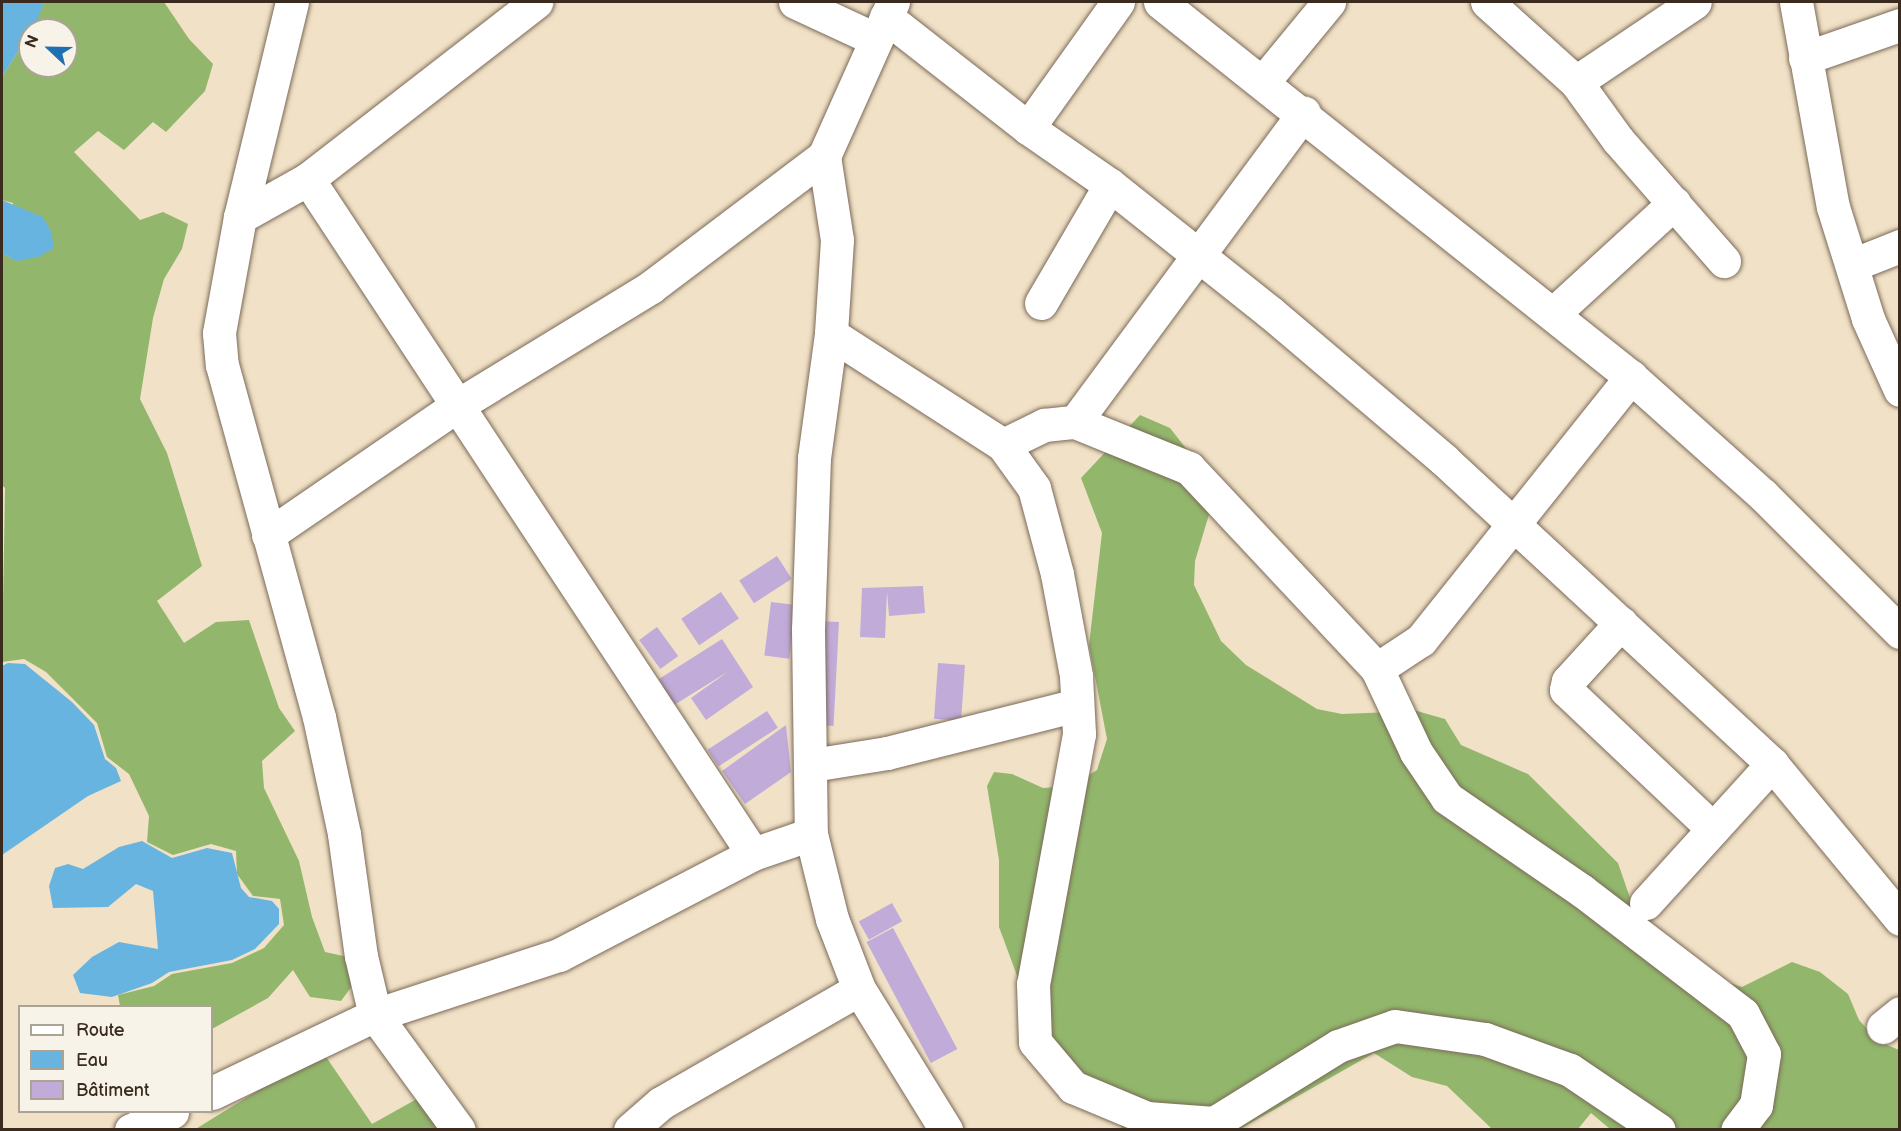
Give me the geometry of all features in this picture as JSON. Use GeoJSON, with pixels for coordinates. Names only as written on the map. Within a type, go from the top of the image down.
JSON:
{"type":"FeatureCollection","features":[{"type":"Feature","properties":{"kind":"street"},"geometry":{"type":"LineString","coordinates":[[292,2],[240,217],[219,333],[222,365],[319,717],[344,834],[361,956],[375,1015],[459,1130]]}},
{"type":"Feature","properties":{"kind":"street"},"geometry":{"type":"LineString","coordinates":[[240,217],[308,179],[536,2]]}},
{"type":"Feature","properties":{"kind":"street"},"geometry":{"type":"LineString","coordinates":[[795,2],[885,19],[1028,128],[1110,185],[1197,254],[1443,459],[1511,525],[1621,622],[1772,764],[1899,919]]}},
{"type":"Feature","properties":{"kind":"street"},"geometry":{"type":"LineString","coordinates":[[1028,128],[1118,2]]}},
{"type":"Feature","properties":{"kind":"street"},"geometry":{"type":"LineString","coordinates":[[1160,2],[1304,113],[1631,377],[1763,495],[1899,632]]}},
{"type":"Feature","properties":{"kind":"street"},"geometry":{"type":"LineString","coordinates":[[1263,82],[1329,2]]}},
{"type":"Feature","properties":{"kind":"street"},"geometry":{"type":"LineString","coordinates":[[1576,82],[1695,2]]}},
{"type":"Feature","properties":{"kind":"street"},"geometry":{"type":"LineString","coordinates":[[1796,2],[1833,207],[1868,318],[1899,390]]}},
{"type":"Feature","properties":{"kind":"street"},"geometry":{"type":"LineString","coordinates":[[1493,3],[1576,82],[1618,140],[1724,261]]}},
{"type":"Feature","properties":{"kind":"street"},"geometry":{"type":"LineString","coordinates":[[268,535],[458,405],[651,287],[824,156],[885,19]]}},
{"type":"Feature","properties":{"kind":"street"},"geometry":{"type":"LineString","coordinates":[[1805,58],[1899,25]]}},
{"type":"Feature","properties":{"kind":"street"},"geometry":{"type":"LineString","coordinates":[[1075,422],[1197,254],[1304,113]]}},
{"type":"Feature","properties":{"kind":"street"},"geometry":{"type":"LineString","coordinates":[[824,156],[837,240],[831,334],[814,458],[808,629],[812,765],[811,834],[832,919],[859,989],[935,1125]]}},
{"type":"Feature","properties":{"kind":"street"},"geometry":{"type":"LineString","coordinates":[[308,179],[753,855]]}},
{"type":"Feature","properties":{"kind":"street"},"geometry":{"type":"LineString","coordinates":[[1041,303],[1110,185]]}},
{"type":"Feature","properties":{"kind":"street"},"geometry":{"type":"LineString","coordinates":[[1554,313],[1674,203]]}},
{"type":"Feature","properties":{"kind":"street"},"geometry":{"type":"LineString","coordinates":[[1852,265],[1899,246]]}},
{"type":"Feature","properties":{"kind":"street"},"geometry":{"type":"LineString","coordinates":[[831,334],[1004,445],[1034,488],[1057,574],[1077,705],[1079,734],[1033,984],[1035,1042],[1073,1087],[1147,1118],[1214,1123],[1338,1046],[1395,1026],[1485,1039],[1570,1070],[1659,1130]]}},
{"type":"Feature","properties":{"kind":"street"},"geometry":{"type":"LineString","coordinates":[[1377,669],[1420,640],[1631,377]]}},
{"type":"Feature","properties":{"kind":"street"},"geometry":{"type":"LineString","coordinates":[[1004,445],[1044,425],[1075,422],[1189,468],[1377,669],[1416,752],[1447,798],[1581,890],[1743,1014],[1764,1054],[1756,1105],[1737,1130]]}},
{"type":"Feature","properties":{"kind":"street"},"geometry":{"type":"LineString","coordinates":[[1621,622],[1568,681],[1566,690],[1713,829]]}},
{"type":"Feature","properties":{"kind":"street"},"geometry":{"type":"LineString","coordinates":[[812,765],[887,753],[1077,705]]}},
{"type":"Feature","properties":{"kind":"street"},"geometry":{"type":"LineString","coordinates":[[1646,903],[1772,764]]}},
{"type":"Feature","properties":{"kind":"street"},"geometry":{"type":"LineString","coordinates":[[213,1093],[375,1015],[559,955],[753,855],[811,834]]}},
{"type":"Feature","properties":{"kind":"street"},"geometry":{"type":"LineString","coordinates":[[630,1130],[662,1103],[859,989]]}},
{"type":"Feature","properties":{"kind":"street"},"geometry":{"type":"LineString","coordinates":[[131,1130],[170,1113]]}},
{"type":"Feature","properties":{"kind":"green space"},"geometry":{"type":"Polygon","coordinates":[[[44,2],[164,2],[189,39],[213,64],[205,91],[166,132],[153,122],[124,150],[98,131],[74,152],[140,220],[163,212],[188,224],[182,249],[164,279],[153,318],[140,399],[167,453],[202,566],[157,601],[184,643],[216,622],[249,620],[279,708],[295,731],[262,761],[264,788],[299,861],[312,917],[325,952],[348,957],[355,982],[341,1001],[310,997],[293,970],[268,998],[213,1028],[213,1005],[120,1005],[118,995],[154,986],[172,974],[232,963],[264,948],[284,925],[280,899],[253,896],[237,874],[236,851],[211,844],[173,855],[147,842],[149,816],[129,774],[107,757],[97,723],[46,672],[24,659],[2,662],[5,488],[2,485],[2,253],[17,261],[13,203],[2,200],[2,77],[18,51],[18,78],[78,78],[78,18],[37,18],[44,2]]]}},
{"type":"Feature","properties":{"kind":"green space"},"geometry":{"type":"Polygon","coordinates":[[[1140,415],[1170,428],[1217,488],[1195,561],[1194,585],[1221,641],[1246,665],[1317,709],[1342,714],[1417,711],[1445,719],[1461,745],[1528,774],[1618,863],[1638,921],[1705,975],[1742,987],[1792,962],[1820,972],[1848,994],[1859,1020],[1878,1041],[1899,1050],[1899,1129],[1610,1129],[1591,1113],[1578,1129],[1492,1129],[1447,1086],[1412,1077],[1374,1053],[1240,1129],[1123,1129],[1029,1008],[999,927],[999,860],[987,786],[994,772],[1012,774],[1043,788],[1072,786],[1097,770],[1107,739],[1089,645],[1102,533],[1081,478],[1140,415]]]}},
{"type":"Feature","properties":{"kind":"green space"},"geometry":{"type":"Polygon","coordinates":[[[322,1051],[372,1124],[424,1095],[451,1130],[194,1130],[322,1051]]]}},
{"type":"Feature","properties":{"kind":"water"},"geometry":{"type":"Polygon","coordinates":[[[2,2],[44,2],[38,18],[18,18],[18,51],[2,77],[2,2]]]}},
{"type":"Feature","properties":{"kind":"water"},"geometry":{"type":"Polygon","coordinates":[[[2,200],[43,217],[51,231],[54,248],[38,257],[16,261],[2,253],[2,200]]]}},
{"type":"Feature","properties":{"kind":"water"},"geometry":{"type":"Polygon","coordinates":[[[8,663],[25,664],[72,702],[94,725],[105,759],[116,768],[121,781],[88,796],[2,855],[2,666],[8,663]]]}},
{"type":"Feature","properties":{"kind":"water"},"geometry":{"type":"Polygon","coordinates":[[[142,841],[172,858],[207,848],[232,853],[241,888],[249,897],[272,901],[279,909],[279,924],[255,949],[232,960],[169,972],[152,983],[112,997],[80,993],[73,975],[92,957],[119,942],[158,949],[153,891],[136,884],[108,907],[53,908],[49,886],[55,868],[68,864],[83,869],[119,847],[142,841]]]}},
{"type":"Feature","properties":{"kind":"building"},"geometry":{"type":"Polygon","coordinates":[[[777,556],[792,579],[754,603],[739,581],[777,556]]]}},
{"type":"Feature","properties":{"kind":"building"},"geometry":{"type":"Polygon","coordinates":[[[923,586],[925,613],[889,616],[887,592],[885,638],[860,637],[862,588],[923,586]]]}},
{"type":"Feature","properties":{"kind":"building"},"geometry":{"type":"Polygon","coordinates":[[[721,592],[739,619],[699,645],[681,619],[721,592]]]}},
{"type":"Feature","properties":{"kind":"building"},"geometry":{"type":"Polygon","coordinates":[[[771,602],[796,605],[789,659],[764,656],[771,602]]]}},
{"type":"Feature","properties":{"kind":"building"},"geometry":{"type":"Polygon","coordinates":[[[818,621],[839,622],[834,726],[813,725],[818,621]]]}},
{"type":"Feature","properties":{"kind":"building"},"geometry":{"type":"Polygon","coordinates":[[[657,627],[678,656],[660,669],[639,640],[657,627]]]}},
{"type":"Feature","properties":{"kind":"building"},"geometry":{"type":"Polygon","coordinates":[[[722,639],[753,687],[706,720],[691,698],[729,671],[674,705],[659,679],[722,639]]]}},
{"type":"Feature","properties":{"kind":"building"},"geometry":{"type":"Polygon","coordinates":[[[938,663],[965,665],[961,721],[934,719],[938,663]]]}},
{"type":"Feature","properties":{"kind":"building"},"geometry":{"type":"Polygon","coordinates":[[[767,711],[778,728],[718,766],[707,750],[767,711]]]}},
{"type":"Feature","properties":{"kind":"building"},"geometry":{"type":"Polygon","coordinates":[[[786,725],[791,772],[745,804],[722,771],[786,725]]]}},
{"type":"Feature","properties":{"kind":"building"},"geometry":{"type":"Polygon","coordinates":[[[892,903],[902,921],[869,940],[859,921],[892,903]]]}},
{"type":"Feature","properties":{"kind":"building"},"geometry":{"type":"Polygon","coordinates":[[[893,928],[957,1049],[931,1063],[867,942],[893,928]]]}}]}
